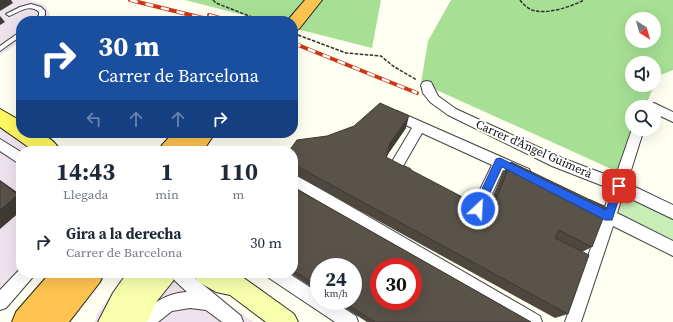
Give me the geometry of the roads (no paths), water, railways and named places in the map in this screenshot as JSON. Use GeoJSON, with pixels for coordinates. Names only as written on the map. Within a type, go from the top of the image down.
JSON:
{"type":"FeatureCollection","features":[{"type":"Feature","properties":{"kind":"highway"},"geometry":{"type":"LineString","coordinates":[[293,16],[299,0]]}},
{"type":"Feature","properties":{"kind":"highway"},"geometry":{"type":"LineString","coordinates":[[298,16],[314,0]]}},
{"type":"Feature","properties":{"kind":"highway"},"geometry":{"type":"LineString","coordinates":[[174,146],[182,138]]}},
{"type":"Feature","properties":{"kind":"highway"},"geometry":{"type":"LineString","coordinates":[[194,146],[201,138]]}},
{"type":"Feature","properties":{"kind":"highway"},"geometry":{"type":"LineString","coordinates":[[26,322],[66,284],[80,278]]}},
{"type":"Feature","properties":{"kind":"highway"},"geometry":{"type":"LineString","coordinates":[[51,322],[66,284]]}},
{"type":"Feature","properties":{"kind":"highway"},"geometry":{"type":"LineString","coordinates":[[54,322],[66,284]]}},
{"type":"Feature","properties":{"kind":"main road"},"geometry":{"type":"LineString","coordinates":[[0,116],[16,127]]}},
{"type":"Feature","properties":{"kind":"main road"},"geometry":{"type":"LineString","coordinates":[[31,138],[43,146]]}},
{"type":"Feature","properties":{"kind":"main road"},"geometry":{"type":"LineString","coordinates":[[110,322],[121,301],[137,278]]}},
{"type":"Feature","properties":{"kind":"main road"},"geometry":{"type":"LineString","coordinates":[[135,322],[149,292],[161,278]]}},
{"type":"Feature","properties":{"kind":"main road"},"geometry":{"type":"LineString","coordinates":[[214,278],[224,284],[230,279],[286,322]]}},
{"type":"Feature","properties":{"kind":"street","name":"Carrer d'Àngel Guimerà"},"geometry":{"type":"LineString","coordinates":[[427,85],[429,93],[434,99],[452,112],[557,162],[619,186],[673,212]]}},
{"type":"Feature","properties":{"kind":"street"},"geometry":{"type":"LineString","coordinates":[[661,111],[673,117]]}},
{"type":"Feature","properties":{"kind":"street"},"geometry":{"type":"LineString","coordinates":[[397,116],[535,178]]}},
{"type":"Feature","properties":{"kind":"street"},"geometry":{"type":"LineString","coordinates":[[416,179],[395,168],[420,126]]}},
{"type":"Feature","properties":{"kind":"street"},"geometry":{"type":"LineString","coordinates":[[573,322],[636,136]]}},
{"type":"Feature","properties":{"kind":"street"},"geometry":{"type":"LineString","coordinates":[[0,144],[16,155]]}},
{"type":"Feature","properties":{"kind":"street"},"geometry":{"type":"LineString","coordinates":[[457,199],[478,209],[500,162]]}},
{"type":"Feature","properties":{"kind":"street"},"geometry":{"type":"LineString","coordinates":[[298,181],[534,322]]}},
{"type":"Feature","properties":{"kind":"street"},"geometry":{"type":"LineString","coordinates":[[576,199],[608,217],[673,249]]}},
{"type":"Feature","properties":{"kind":"street"},"geometry":{"type":"LineString","coordinates":[[0,302],[22,278]]}},
{"type":"Feature","properties":{"kind":"street"},"geometry":{"type":"LineString","coordinates":[[182,278],[208,302],[235,322]]}},
{"type":"Feature","properties":{"kind":"street"},"geometry":{"type":"LineString","coordinates":[[282,278],[350,322]]}},
{"type":"Feature","properties":{"kind":"street"},"geometry":{"type":"LineString","coordinates":[[147,322],[158,311],[176,301],[188,299],[208,302]]}},
{"type":"Feature","properties":{"kind":"lane"},"geometry":{"type":"LineString","coordinates":[[9,14],[24,7],[36,7],[42,11],[41,16]]}},
{"type":"Feature","properties":{"kind":"lane"},"geometry":{"type":"LineString","coordinates":[[0,49],[16,37]]}},
{"type":"Feature","properties":{"kind":"railway"},"geometry":{"type":"LineString","coordinates":[[130,0],[195,16]]}},
{"type":"Feature","properties":{"kind":"railway"},"geometry":{"type":"LineString","coordinates":[[298,45],[417,93]]}}]}
